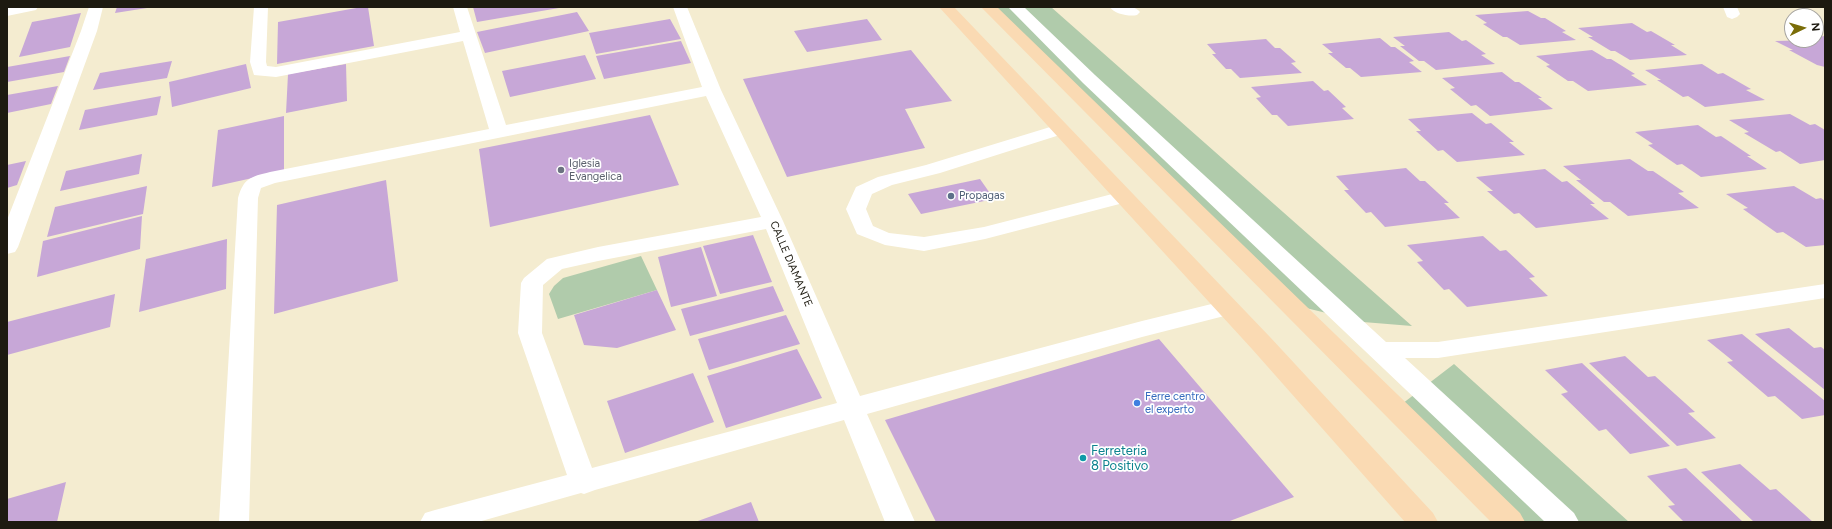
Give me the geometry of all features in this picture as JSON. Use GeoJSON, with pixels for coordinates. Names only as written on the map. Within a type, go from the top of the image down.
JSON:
{"type":"FeatureCollection","features":[{"type":"Feature","properties":{"kind":"main road"},"geometry":{"type":"LineString","coordinates":[[946,7],[1228,308],[1422,522]]}},
{"type":"Feature","properties":{"kind":"main road"},"geometry":{"type":"LineString","coordinates":[[988,7],[1510,522]]}},
{"type":"Feature","properties":{"kind":"street"},"geometry":{"type":"LineString","coordinates":[[7,11],[31,7]]}},
{"type":"Feature","properties":{"kind":"street"},"geometry":{"type":"LineString","coordinates":[[7,247],[89,31],[96,7]]}},
{"type":"Feature","properties":{"kind":"street"},"geometry":{"type":"LineString","coordinates":[[260,7],[258,62],[260,71],[276,72],[469,35]]}},
{"type":"Feature","properties":{"kind":"street"},"geometry":{"type":"LineString","coordinates":[[460,7],[499,132]]}},
{"type":"Feature","properties":{"kind":"street","name":"CALLE DIAMANTE"},"geometry":{"type":"LineString","coordinates":[[680,7],[712,90],[773,221],[900,522]]}},
{"type":"Feature","properties":{"kind":"street"},"geometry":{"type":"LineString","coordinates":[[1015,7],[1089,79],[1564,522]]}},
{"type":"Feature","properties":{"kind":"street"},"geometry":{"type":"LineString","coordinates":[[1117,7],[1132,12]]}},
{"type":"Feature","properties":{"kind":"street"},"geometry":{"type":"LineString","coordinates":[[234,522],[248,198],[252,185],[270,178],[712,90]]}},
{"type":"Feature","properties":{"kind":"street"},"geometry":{"type":"LineString","coordinates":[[1060,129],[933,169],[885,181],[863,191],[856,209],[864,230],[886,239],[924,244],[985,233],[1124,197]]}},
{"type":"Feature","properties":{"kind":"street"},"geometry":{"type":"LineString","coordinates":[[584,483],[530,333],[532,283],[555,264],[598,254],[773,221]]}},
{"type":"Feature","properties":{"kind":"street"},"geometry":{"type":"LineString","coordinates":[[1380,350],[1438,350],[1825,291]]}},
{"type":"Feature","properties":{"kind":"street"},"geometry":{"type":"LineString","coordinates":[[435,522],[584,483],[1142,329],[1228,308]]}},
{"type":"Feature","properties":{"kind":"green space"},"geometry":{"type":"Polygon","coordinates":[[[992,7],[1051,7],[1412,326],[1363,322],[1306,308],[992,7]]]}},
{"type":"Feature","properties":{"kind":"green space"},"geometry":{"type":"Polygon","coordinates":[[[641,256],[657,290],[558,319],[549,294],[554,286],[563,278],[641,256]]]}},
{"type":"Feature","properties":{"kind":"green space"},"geometry":{"type":"Polygon","coordinates":[[[1454,364],[1629,522],[1512,522],[1398,407],[1454,364]]]}},
{"type":"Feature","properties":{"kind":"building"},"geometry":{"type":"Polygon","coordinates":[[[117,7],[147,7],[147,8],[115,13],[117,7]]]}},
{"type":"Feature","properties":{"kind":"building"},"geometry":{"type":"Polygon","coordinates":[[[368,7],[374,46],[277,64],[278,22],[368,7]]]}},
{"type":"Feature","properties":{"kind":"building"},"geometry":{"type":"Polygon","coordinates":[[[473,7],[559,7],[559,8],[477,22],[473,7]]]}},
{"type":"Feature","properties":{"kind":"building"},"geometry":{"type":"Polygon","coordinates":[[[1528,11],[1541,18],[1545,18],[1566,31],[1562,32],[1576,40],[1520,45],[1507,37],[1503,37],[1483,24],[1487,23],[1475,15],[1528,11]]]}},
{"type":"Feature","properties":{"kind":"building"},"geometry":{"type":"Polygon","coordinates":[[[577,12],[589,31],[485,53],[477,32],[577,12]]]}},
{"type":"Feature","properties":{"kind":"building"},"geometry":{"type":"Polygon","coordinates":[[[81,13],[70,47],[19,57],[32,22],[81,13]]]}},
{"type":"Feature","properties":{"kind":"building"},"geometry":{"type":"Polygon","coordinates":[[[670,19],[681,39],[596,54],[589,33],[670,19]]]}},
{"type":"Feature","properties":{"kind":"building"},"geometry":{"type":"Polygon","coordinates":[[[867,19],[882,40],[807,52],[794,31],[867,19]]]}},
{"type":"Feature","properties":{"kind":"building"},"geometry":{"type":"Polygon","coordinates":[[[1632,23],[1647,32],[1651,31],[1675,45],[1671,45],[1687,55],[1630,60],[1615,51],[1611,51],[1588,37],[1593,37],[1578,28],[1632,23]]]}},
{"type":"Feature","properties":{"kind":"building"},"geometry":{"type":"Polygon","coordinates":[[[1449,32],[1462,41],[1466,40],[1486,54],[1481,55],[1495,64],[1436,70],[1424,61],[1419,61],[1400,46],[1405,46],[1393,37],[1449,32]]]}},
{"type":"Feature","properties":{"kind":"building"},"geometry":{"type":"Polygon","coordinates":[[[1824,36],[1825,67],[1817,65],[1789,50],[1793,50],[1789,48],[1824,48],[1824,36]]]}},
{"type":"Feature","properties":{"kind":"building"},"geometry":{"type":"Polygon","coordinates":[[[1380,38],[1391,47],[1395,47],[1414,61],[1409,62],[1422,72],[1361,77],[1350,68],[1346,68],[1328,53],[1333,53],[1322,44],[1380,38]]]}},
{"type":"Feature","properties":{"kind":"building"},"geometry":{"type":"Polygon","coordinates":[[[1266,39],[1275,48],[1280,48],[1296,62],[1291,63],[1302,73],[1240,78],[1231,69],[1226,69],[1212,54],[1216,54],[1207,44],[1266,39]]]}},
{"type":"Feature","properties":{"kind":"building"},"geometry":{"type":"Polygon","coordinates":[[[681,41],[691,63],[604,79],[596,56],[681,41]]]}},
{"type":"Feature","properties":{"kind":"building"},"geometry":{"type":"Polygon","coordinates":[[[1775,41],[1784,41],[1784,46],[1775,41]]]}},
{"type":"Feature","properties":{"kind":"building"},"geometry":{"type":"Polygon","coordinates":[[[911,50],[952,101],[905,109],[925,148],[787,177],[743,79],[911,50]]]}},
{"type":"Feature","properties":{"kind":"building"},"geometry":{"type":"Polygon","coordinates":[[[1592,50],[1607,59],[1611,59],[1635,74],[1631,75],[1647,85],[1588,91],[1573,81],[1568,81],[1546,66],[1550,65],[1536,56],[1592,50]]]}},
{"type":"Feature","properties":{"kind":"building"},"geometry":{"type":"Polygon","coordinates":[[[585,55],[596,79],[510,97],[502,71],[585,55]]]}},
{"type":"Feature","properties":{"kind":"building"},"geometry":{"type":"Polygon","coordinates":[[[70,56],[64,72],[7,82],[7,67],[70,56]]]}},
{"type":"Feature","properties":{"kind":"building"},"geometry":{"type":"Polygon","coordinates":[[[172,61],[167,78],[93,90],[100,73],[172,61]]]}},
{"type":"Feature","properties":{"kind":"building"},"geometry":{"type":"Polygon","coordinates":[[[246,64],[251,88],[172,107],[169,82],[246,64]]]}},
{"type":"Feature","properties":{"kind":"building"},"geometry":{"type":"Polygon","coordinates":[[[346,64],[347,101],[286,113],[288,74],[346,64]]]}},
{"type":"Feature","properties":{"kind":"building"},"geometry":{"type":"Polygon","coordinates":[[[1702,64],[1718,74],[1723,73],[1751,89],[1746,90],[1765,100],[1705,107],[1688,96],[1683,97],[1657,80],[1661,80],[1645,70],[1702,64]]]}},
{"type":"Feature","properties":{"kind":"building"},"geometry":{"type":"Polygon","coordinates":[[[1502,72],[1515,82],[1519,82],[1542,98],[1538,98],[1553,109],[1490,116],[1476,105],[1471,106],[1450,89],[1455,88],[1442,78],[1502,72]]]}},
{"type":"Feature","properties":{"kind":"building"},"geometry":{"type":"Polygon","coordinates":[[[1313,81],[1324,91],[1328,90],[1346,107],[1342,108],[1354,119],[1288,126],[1277,115],[1272,115],[1256,98],[1261,97],[1251,87],[1313,81]]]}},
{"type":"Feature","properties":{"kind":"building"},"geometry":{"type":"Polygon","coordinates":[[[58,86],[51,104],[7,113],[7,95],[58,86]]]}},
{"type":"Feature","properties":{"kind":"building"},"geometry":{"type":"Polygon","coordinates":[[[161,96],[157,115],[79,130],[85,110],[161,96]]]}},
{"type":"Feature","properties":{"kind":"building"},"geometry":{"type":"Polygon","coordinates":[[[1472,113],[1486,124],[1491,123],[1514,142],[1509,142],[1525,155],[1457,162],[1443,150],[1438,151],[1416,131],[1421,131],[1408,119],[1472,113]]]}},
{"type":"Feature","properties":{"kind":"building"},"geometry":{"type":"Polygon","coordinates":[[[1790,114],[1810,125],[1815,124],[1825,130],[1825,160],[1800,164],[1780,151],[1776,152],[1744,133],[1749,132],[1729,120],[1790,114]]]}},
{"type":"Feature","properties":{"kind":"building"},"geometry":{"type":"Polygon","coordinates":[[[650,115],[679,185],[490,227],[479,149],[650,115]]]}},
{"type":"Feature","properties":{"kind":"building"},"geometry":{"type":"Polygon","coordinates":[[[284,116],[284,171],[212,187],[218,130],[284,116]]]}},
{"type":"Feature","properties":{"kind":"building"},"geometry":{"type":"Polygon","coordinates":[[[1698,125],[1716,137],[1721,136],[1751,156],[1747,156],[1767,169],[1701,177],[1682,164],[1677,165],[1648,145],[1653,144],[1635,132],[1698,125]]]}},
{"type":"Feature","properties":{"kind":"building"},"geometry":{"type":"Polygon","coordinates":[[[142,154],[139,174],[60,191],[66,171],[142,154]]]}},
{"type":"Feature","properties":{"kind":"building"},"geometry":{"type":"Polygon","coordinates":[[[1630,159],[1648,171],[1653,171],[1684,192],[1678,193],[1699,208],[1628,216],[1610,202],[1604,202],[1576,180],[1581,180],[1563,166],[1630,159]]]}},
{"type":"Feature","properties":{"kind":"building"},"geometry":{"type":"Polygon","coordinates":[[[26,161],[17,185],[7,188],[7,165],[26,161]]]}},
{"type":"Feature","properties":{"kind":"building"},"geometry":{"type":"Polygon","coordinates":[[[1406,168],[1420,181],[1425,181],[1449,203],[1444,203],[1460,218],[1385,227],[1371,212],[1366,213],[1344,190],[1349,190],[1336,176],[1406,168]]]}},
{"type":"Feature","properties":{"kind":"building"},"geometry":{"type":"Polygon","coordinates":[[[1545,169],[1562,182],[1567,181],[1595,204],[1590,204],[1609,219],[1536,228],[1519,213],[1514,214],[1487,191],[1493,191],[1476,177],[1545,169]]]}},
{"type":"Feature","properties":{"kind":"building","name":"Propagas"},"geometry":{"type":"Polygon","coordinates":[[[980,179],[994,199],[921,214],[908,194],[980,179]]]}},
{"type":"Feature","properties":{"kind":"building"},"geometry":{"type":"Polygon","coordinates":[[[386,180],[398,281],[274,314],[277,205],[386,180]]]}},
{"type":"Feature","properties":{"kind":"building"},"geometry":{"type":"Polygon","coordinates":[[[147,186],[143,214],[47,237],[55,207],[147,186]]]}},
{"type":"Feature","properties":{"kind":"building"},"geometry":{"type":"Polygon","coordinates":[[[1794,186],[1816,199],[1821,198],[1825,201],[1825,245],[1806,247],[1783,232],[1777,233],[1743,209],[1748,208],[1726,194],[1794,186]]]}},
{"type":"Feature","properties":{"kind":"building"},"geometry":{"type":"Polygon","coordinates":[[[142,216],[140,249],[37,277],[43,241],[142,216]]]}},
{"type":"Feature","properties":{"kind":"building"},"geometry":{"type":"Polygon","coordinates":[[[753,235],[772,282],[720,294],[703,246],[753,235]]]}},
{"type":"Feature","properties":{"kind":"building"},"geometry":{"type":"Polygon","coordinates":[[[1483,236],[1500,251],[1506,250],[1535,277],[1529,278],[1548,296],[1467,307],[1449,289],[1444,290],[1417,262],[1423,261],[1407,245],[1483,236]]]}},
{"type":"Feature","properties":{"kind":"building"},"geometry":{"type":"Polygon","coordinates":[[[227,239],[226,289],[139,312],[146,259],[227,239]]]}},
{"type":"Feature","properties":{"kind":"building"},"geometry":{"type":"Polygon","coordinates":[[[701,247],[717,296],[671,307],[658,257],[701,247]]]}},
{"type":"Feature","properties":{"kind":"building"},"geometry":{"type":"Polygon","coordinates":[[[773,286],[784,311],[690,336],[681,309],[773,286]]]}},
{"type":"Feature","properties":{"kind":"building"},"geometry":{"type":"Polygon","coordinates":[[[657,290],[676,330],[617,348],[584,345],[574,315],[657,290]]]}},
{"type":"Feature","properties":{"kind":"building"},"geometry":{"type":"Polygon","coordinates":[[[115,294],[110,327],[7,355],[7,322],[115,294]]]}},
{"type":"Feature","properties":{"kind":"building"},"geometry":{"type":"Polygon","coordinates":[[[786,315],[800,344],[709,370],[698,339],[786,315]]]}},
{"type":"Feature","properties":{"kind":"building"},"geometry":{"type":"Polygon","coordinates":[[[1789,328],[1814,348],[1821,347],[1825,350],[1825,390],[1755,334],[1789,328]]]}},
{"type":"Feature","properties":{"kind":"building"},"geometry":{"type":"Polygon","coordinates":[[[1742,334],[1825,401],[1825,415],[1802,419],[1775,396],[1768,397],[1727,362],[1733,361],[1707,340],[1742,334]]]}},
{"type":"Feature","properties":{"kind":"building","name":"Ferreteria 8 Positivo"},"geometry":{"type":"Polygon","coordinates":[[[1159,339],[1294,497],[1227,522],[936,522],[885,420],[1159,339]]]}},
{"type":"Feature","properties":{"kind":"building"},"geometry":{"type":"Polygon","coordinates":[[[797,349],[822,398],[726,428],[707,376],[797,349]]]}},
{"type":"Feature","properties":{"kind":"building"},"geometry":{"type":"Polygon","coordinates":[[[1625,356],[1648,377],[1655,376],[1695,412],[1688,413],[1716,438],[1677,446],[1589,363],[1625,356]]]}},
{"type":"Feature","properties":{"kind":"building"},"geometry":{"type":"Polygon","coordinates":[[[1582,363],[1670,446],[1630,454],[1606,429],[1599,431],[1561,394],[1568,392],[1545,370],[1582,363]]]}},
{"type":"Feature","properties":{"kind":"building"},"geometry":{"type":"Polygon","coordinates":[[[693,373],[714,422],[625,453],[607,401],[693,373]]]}},
{"type":"Feature","properties":{"kind":"building"},"geometry":{"type":"Polygon","coordinates":[[[1740,464],[1770,490],[1776,489],[1813,522],[1754,522],[1701,472],[1740,464]]]}},
{"type":"Feature","properties":{"kind":"building"},"geometry":{"type":"Polygon","coordinates":[[[1686,468],[1743,522],[1684,522],[1668,506],[1675,505],[1647,476],[1686,468]]]}},
{"type":"Feature","properties":{"kind":"building"},"geometry":{"type":"Polygon","coordinates":[[[66,482],[57,522],[7,522],[7,499],[66,482]]]}},
{"type":"Feature","properties":{"kind":"building"},"geometry":{"type":"Polygon","coordinates":[[[751,502],[759,522],[695,522],[751,502]]]}},
{"type":"Feature","properties":{"kind":"place","name":"Iglesia Evangelica"},"geometry":{"type":"Point","coordinates":[561,170]}},
{"type":"Feature","properties":{"kind":"place","name":"Propagas"},"geometry":{"type":"Point","coordinates":[951,196]}},
{"type":"Feature","properties":{"kind":"place","name":"Ferre centro el experto"},"geometry":{"type":"Point","coordinates":[1137,403]}},
{"type":"Feature","properties":{"kind":"place","name":"Ferreteria 8 Positivo"},"geometry":{"type":"Point","coordinates":[1083,458]}}]}
